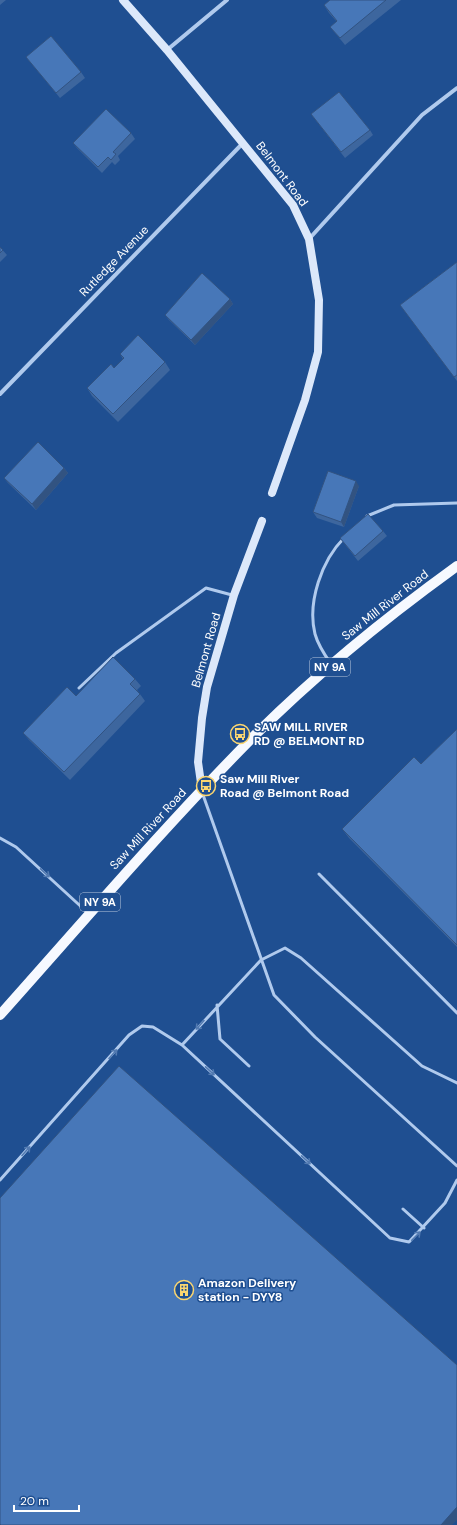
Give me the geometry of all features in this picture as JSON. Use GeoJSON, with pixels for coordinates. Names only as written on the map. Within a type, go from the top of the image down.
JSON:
{"type":"FeatureCollection","features":[{"type":"Feature","properties":{"kind":"main road","name":"Saw Mill River Road"},"geometry":{"type":"LineString","coordinates":[[0,1015],[168,826],[252,738],[331,665],[408,602],[457,566]]}},
{"type":"Feature","properties":{"kind":"street","name":"Belmont Road"},"geometry":{"type":"LineString","coordinates":[[124,0],[243,142],[293,205],[309,238],[319,300],[318,352],[305,400],[272,493]]}},
{"type":"Feature","properties":{"kind":"street"},"geometry":{"type":"LineString","coordinates":[[167,50],[227,0]]}},
{"type":"Feature","properties":{"kind":"street"},"geometry":{"type":"LineString","coordinates":[[309,238],[422,115],[457,88]]}},
{"type":"Feature","properties":{"kind":"street","name":"Rutledge Avenue"},"geometry":{"type":"LineString","coordinates":[[0,394],[243,142]]}},
{"type":"Feature","properties":{"kind":"street","name":"Belmont Road"},"geometry":{"type":"LineString","coordinates":[[202,790],[198,762],[206,687],[234,595],[262,521]]}},
{"type":"Feature","properties":{"kind":"lane"},"geometry":{"type":"LineString","coordinates":[[366,516],[394,505],[457,503]]}},
{"type":"Feature","properties":{"kind":"lane"},"geometry":{"type":"LineString","coordinates":[[331,665],[321,649],[315,634],[313,621],[314,600],[322,574],[334,548],[350,532]]}},
{"type":"Feature","properties":{"kind":"lane"},"geometry":{"type":"LineString","coordinates":[[79,688],[116,652],[206,588],[234,595]]}},
{"type":"Feature","properties":{"kind":"lane"},"geometry":{"type":"LineString","coordinates":[[202,790],[274,995],[315,1037],[457,1166]]}},
{"type":"Feature","properties":{"kind":"lane"},"geometry":{"type":"LineString","coordinates":[[0,838],[16,847],[89,915]]}},
{"type":"Feature","properties":{"kind":"lane"},"geometry":{"type":"LineString","coordinates":[[319,874],[457,1013]]}},
{"type":"Feature","properties":{"kind":"lane"},"geometry":{"type":"LineString","coordinates":[[182,1045],[217,1005],[261,960],[285,948],[301,958],[422,1066],[457,1083]]}},
{"type":"Feature","properties":{"kind":"lane"},"geometry":{"type":"LineString","coordinates":[[217,1005],[220,1040],[249,1066]]}},
{"type":"Feature","properties":{"kind":"lane"},"geometry":{"type":"LineString","coordinates":[[0,1180],[129,1035],[142,1026],[153,1027],[182,1045],[390,1238],[409,1242],[424,1228],[445,1203],[457,1180]]}},
{"type":"Feature","properties":{"kind":"lane"},"geometry":{"type":"LineString","coordinates":[[403,1209],[424,1228]]}},
{"type":"Feature","properties":{"kind":"building"},"geometry":{"type":"Polygon","coordinates":[[[330,0],[386,0],[340,38],[330,27],[337,21],[324,5],[330,0]]]}},
{"type":"Feature","properties":{"kind":"building"},"geometry":{"type":"Polygon","coordinates":[[[51,36],[81,72],[56,93],[26,57],[51,36]]]}},
{"type":"Feature","properties":{"kind":"building"},"geometry":{"type":"Polygon","coordinates":[[[339,92],[370,130],[341,152],[311,114],[339,92]]]}},
{"type":"Feature","properties":{"kind":"building"},"geometry":{"type":"Polygon","coordinates":[[[106,109],[131,133],[113,152],[116,154],[111,160],[108,157],[98,167],[73,143],[106,109]]]}},
{"type":"Feature","properties":{"kind":"building"},"geometry":{"type":"Polygon","coordinates":[[[457,262],[457,375],[454,377],[400,305],[457,262]]]}},
{"type":"Feature","properties":{"kind":"building"},"geometry":{"type":"Polygon","coordinates":[[[202,273],[230,299],[191,340],[165,315],[202,273]]]}},
{"type":"Feature","properties":{"kind":"building"},"geometry":{"type":"Polygon","coordinates":[[[138,335],[165,362],[113,414],[87,388],[111,364],[114,368],[124,358],[120,354],[138,335]]]}},
{"type":"Feature","properties":{"kind":"building"},"geometry":{"type":"Polygon","coordinates":[[[38,442],[64,468],[32,504],[4,478],[38,442]]]}},
{"type":"Feature","properties":{"kind":"building"},"geometry":{"type":"Polygon","coordinates":[[[328,471],[356,481],[341,522],[313,512],[328,471]]]}},
{"type":"Feature","properties":{"kind":"building"},"geometry":{"type":"Polygon","coordinates":[[[368,514],[383,531],[355,556],[340,538],[368,514]]]}},
{"type":"Feature","properties":{"kind":"building"},"geometry":{"type":"Polygon","coordinates":[[[113,657],[135,679],[130,684],[140,694],[64,772],[23,733],[67,687],[76,696],[113,657]]]}},
{"type":"Feature","properties":{"kind":"building"},"geometry":{"type":"Polygon","coordinates":[[[457,729],[457,945],[342,829],[414,757],[421,764],[457,729]]]}},
{"type":"Feature","properties":{"kind":"building","name":"Amazon Delivery station - DYY8"},"geometry":{"type":"Polygon","coordinates":[[[119,1066],[457,1365],[457,1507],[441,1525],[0,1524],[0,1198],[119,1066]]]}},
{"type":"Feature","properties":{"kind":"place","name":"SAW MILL RIVER RD @ BELMONT RD"},"geometry":{"type":"Point","coordinates":[240,734]}},
{"type":"Feature","properties":{"kind":"place","name":"Saw Mill River Road @ Belmont Road"},"geometry":{"type":"Point","coordinates":[206,786]}},
{"type":"Feature","properties":{"kind":"place","name":"Amazon Delivery station - DYY8"},"geometry":{"type":"Point","coordinates":[184,1290]}}]}
